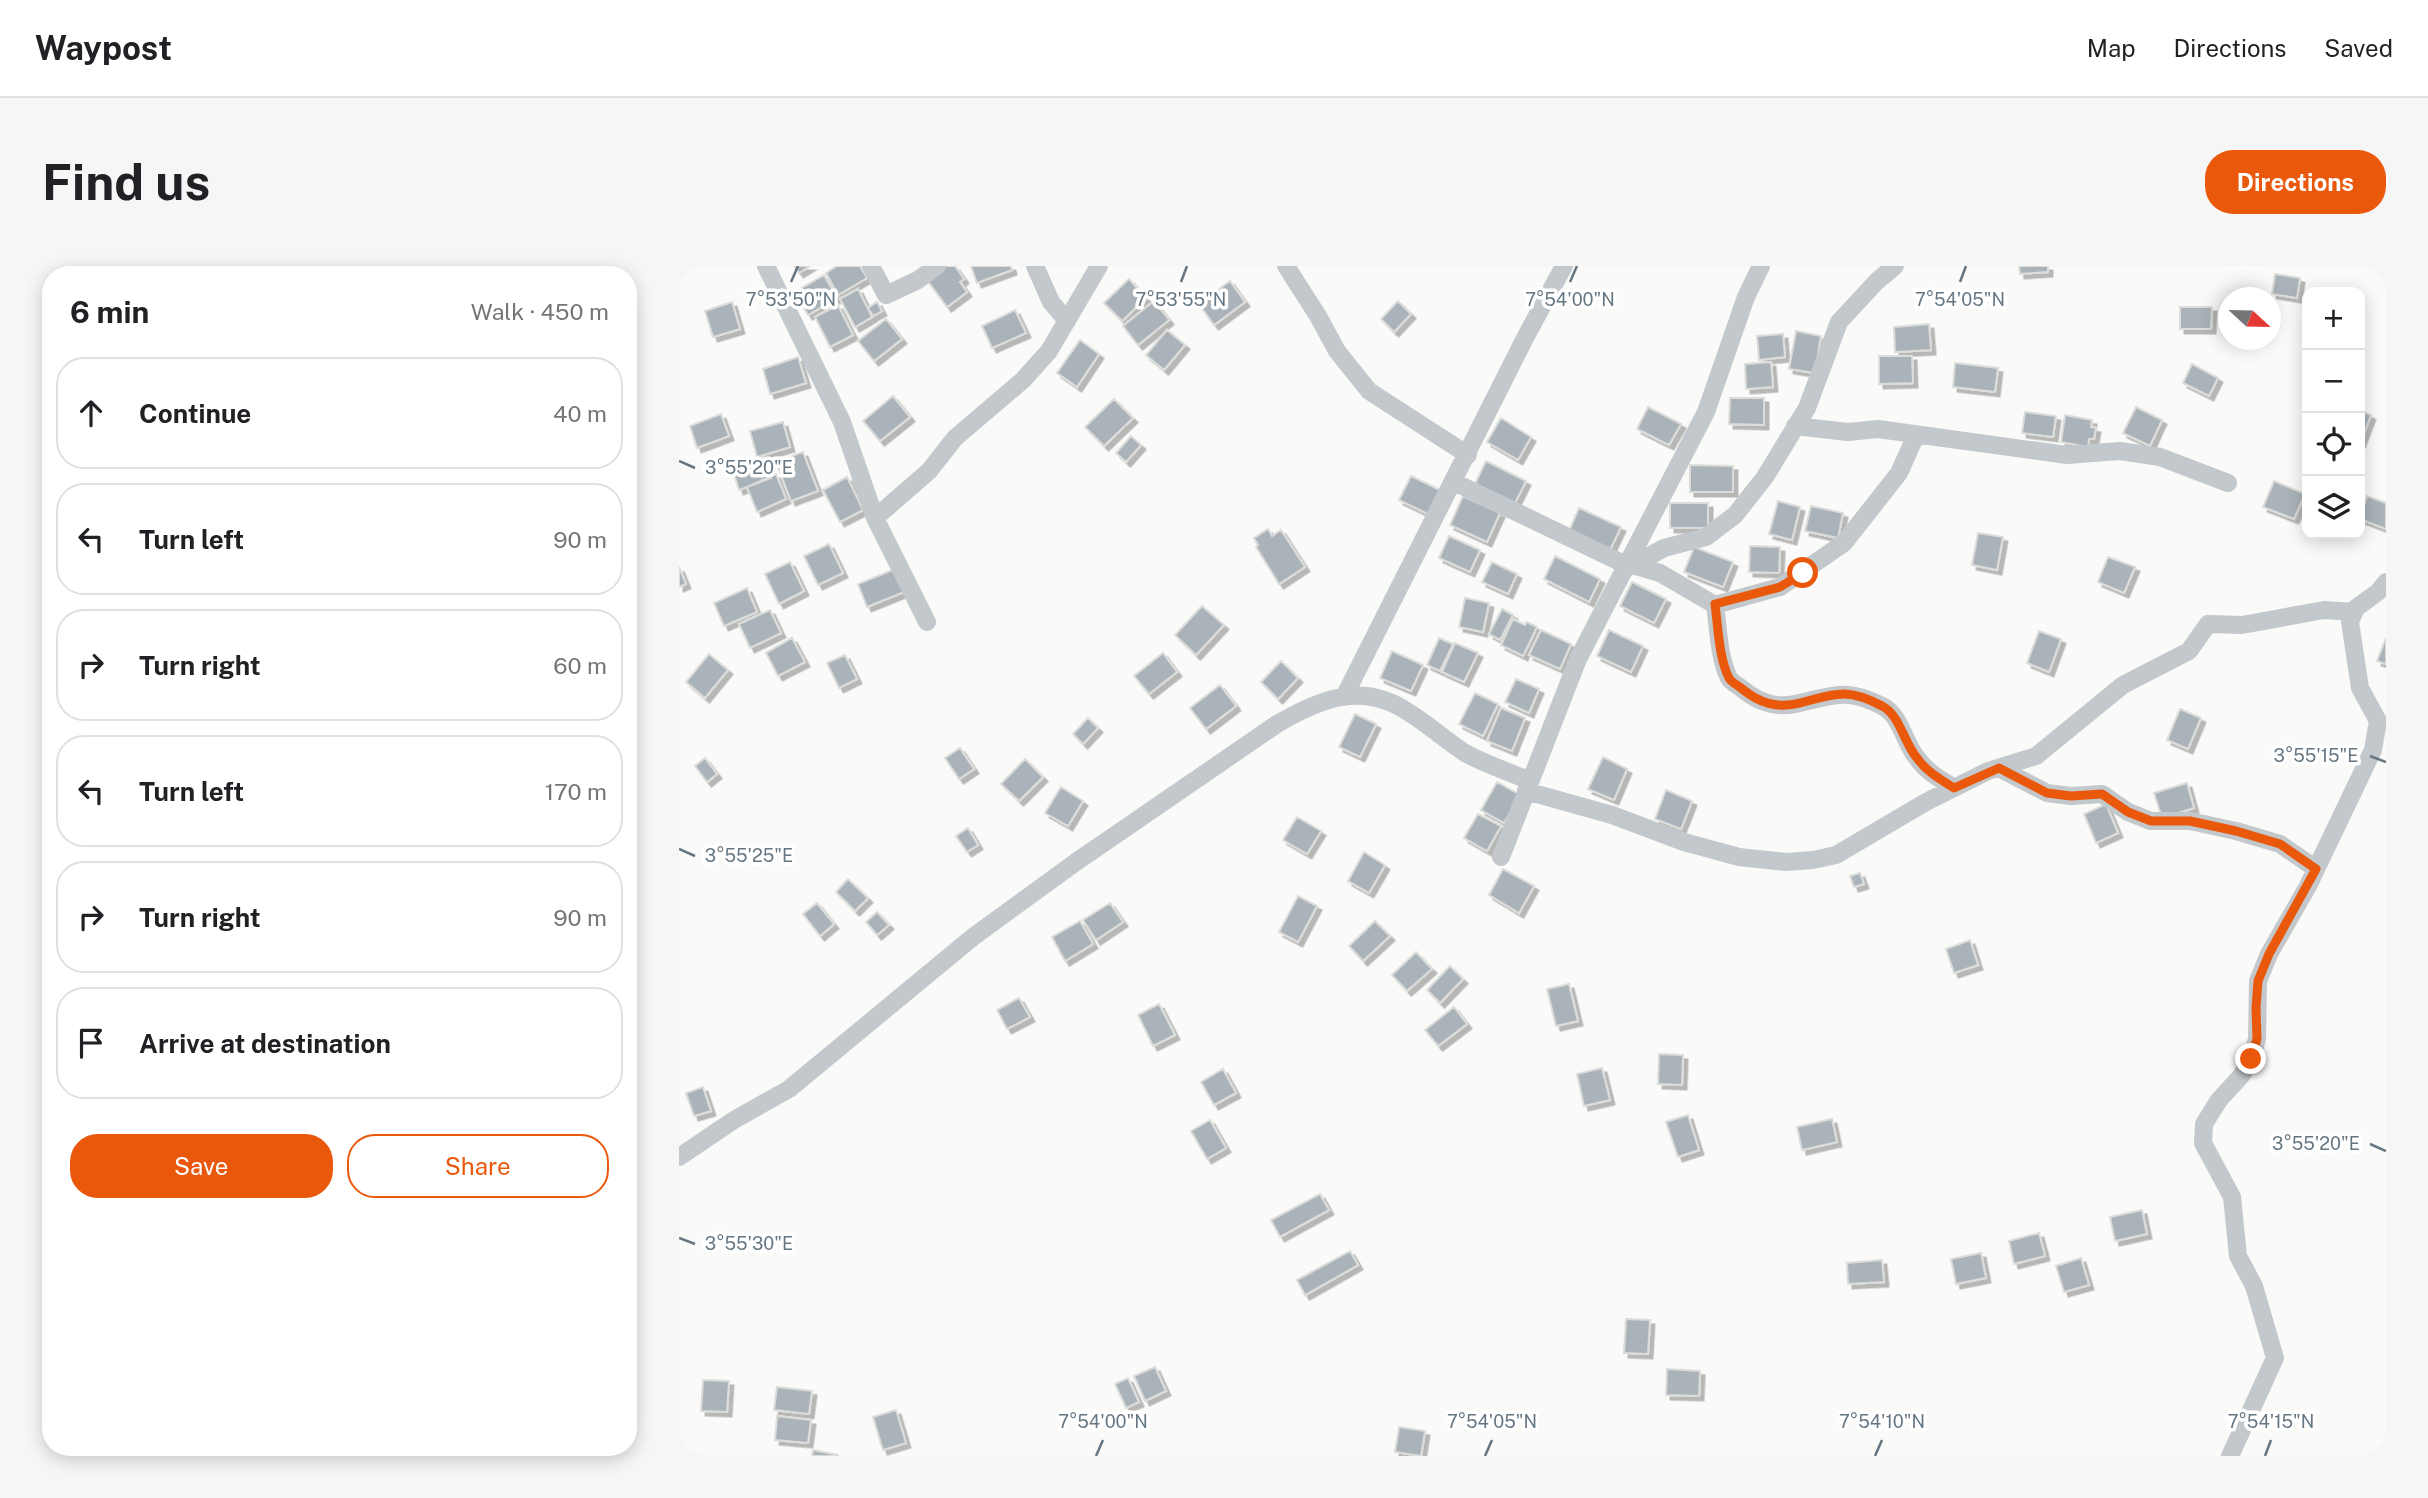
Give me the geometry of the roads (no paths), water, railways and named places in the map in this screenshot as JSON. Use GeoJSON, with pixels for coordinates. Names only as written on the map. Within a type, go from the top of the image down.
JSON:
{"type":"FeatureCollection","features":[{"type":"Feature","properties":{"kind":"street"},"geometry":{"type":"LineString","coordinates":[[766,266],[842,422],[876,518],[927,622]]}},
{"type":"Feature","properties":{"kind":"street"},"geometry":{"type":"LineString","coordinates":[[871,266],[886,295],[918,280],[936,266]]}},
{"type":"Feature","properties":{"kind":"street"},"geometry":{"type":"LineString","coordinates":[[1035,266],[1051,302],[1067,321]]}},
{"type":"Feature","properties":{"kind":"street"},"geometry":{"type":"LineString","coordinates":[[876,518],[929,471],[955,439],[1023,380],[1049,351],[1099,266]]}},
{"type":"Feature","properties":{"kind":"street"},"geometry":{"type":"LineString","coordinates":[[1286,266],[1337,351],[1369,391],[1468,455]]}},
{"type":"Feature","properties":{"kind":"street"},"geometry":{"type":"LineString","coordinates":[[1344,697],[1564,266]]}},
{"type":"Feature","properties":{"kind":"street"},"geometry":{"type":"LineString","coordinates":[[1500,857],[1578,659],[1706,412],[1741,309],[1761,266]]}},
{"type":"Feature","properties":{"kind":"street"},"geometry":{"type":"LineString","coordinates":[[1627,567],[1664,548],[1706,537],[1735,515],[1765,477],[1807,408],[1839,322],[1877,281],[1895,266]]}},
{"type":"Feature","properties":{"kind":"street"},"geometry":{"type":"LineString","coordinates":[[1795,426],[1848,432],[1878,429],[2067,456],[2120,451],[2160,457],[2228,483]]}},
{"type":"Feature","properties":{"kind":"street"},"geometry":{"type":"LineString","coordinates":[[1454,482],[1627,567],[1660,573],[1715,604],[1780,587],[1844,543],[1899,473],[1916,435]]}},
{"type":"Feature","properties":{"kind":"street"},"geometry":{"type":"LineString","coordinates":[[2230,1456],[2276,1358],[2254,1286],[2238,1256],[2232,1197],[2203,1143],[2204,1124],[2218,1100],[2241,1076],[2251,1059],[2257,1039],[2258,981],[2269,954],[2316,869],[2373,750],[2378,721],[2360,688],[2350,622],[2356,608],[2378,592],[2386,582]]}},
{"type":"Feature","properties":{"kind":"street"},"geometry":{"type":"LineString","coordinates":[[1715,604],[1720,647],[1730,679],[1754,699],[1775,706],[1798,704],[1829,694],[1857,695],[1885,707],[1899,726],[1915,757],[1930,774],[1954,788]]}},
{"type":"Feature","properties":{"kind":"street"},"geometry":{"type":"LineString","coordinates":[[679,1157],[734,1120],[789,1089],[973,937],[1087,855],[1277,724],[1305,708],[1332,698],[1379,697],[1405,710],[1467,754],[1528,786],[1684,842],[1739,857],[1786,862],[1813,860],[1836,855],[1954,788],[1999,768],[2036,756],[2123,685],[2189,651],[2208,624],[2242,625],[2324,610],[2354,612]]}},
{"type":"Feature","properties":{"kind":"street"},"geometry":{"type":"LineString","coordinates":[[1999,768],[2047,793],[2071,796],[2102,794],[2128,812],[2151,821],[2190,821],[2280,844],[2316,869]]}}]}
